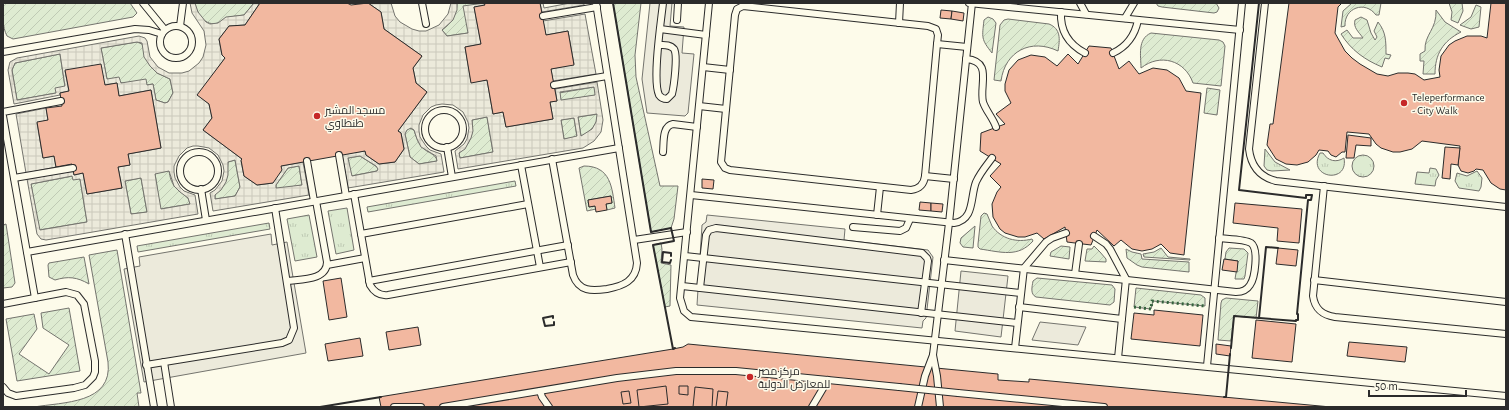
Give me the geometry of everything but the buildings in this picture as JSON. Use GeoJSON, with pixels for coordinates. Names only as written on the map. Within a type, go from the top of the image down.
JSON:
{"type":"FeatureCollection","features":[{"type":"Feature","properties":{"kind":"lane"},"geometry":{"type":"LineString","coordinates":[[143,3],[163,32]]}},
{"type":"Feature","properties":{"kind":"lane"},"geometry":{"type":"LineString","coordinates":[[180,26],[183,3]]}},
{"type":"Feature","properties":{"kind":"lane"},"geometry":{"type":"LineString","coordinates":[[422,3],[426,24]]}},
{"type":"Feature","properties":{"kind":"lane"},"geometry":{"type":"LineString","coordinates":[[659,45],[673,48],[676,54],[672,94],[666,99],[659,96],[656,72],[662,3]]}},
{"type":"Feature","properties":{"kind":"lane"},"geometry":{"type":"LineString","coordinates":[[677,20],[678,3]]}},
{"type":"Feature","properties":{"kind":"lane"},"geometry":{"type":"LineString","coordinates":[[709,3],[680,298],[682,307],[687,314],[695,318],[1207,366],[1506,396]]}},
{"type":"Feature","properties":{"kind":"lane"},"geometry":{"type":"LineString","coordinates":[[898,23],[900,3]]}},
{"type":"Feature","properties":{"kind":"lane"},"geometry":{"type":"LineString","coordinates":[[918,407],[926,371],[932,355],[938,314],[954,179],[971,3],[1240,30]]}},
{"type":"Feature","properties":{"kind":"lane"},"geometry":{"type":"LineString","coordinates":[[1080,3],[1086,14]]}},
{"type":"Feature","properties":{"kind":"lane"},"geometry":{"type":"LineString","coordinates":[[1126,18],[1134,3]]}},
{"type":"Feature","properties":{"kind":"lane"},"geometry":{"type":"LineString","coordinates":[[1207,366],[1242,3]]}},
{"type":"Feature","properties":{"kind":"lane"},"geometry":{"type":"LineString","coordinates":[[1265,3],[1249,149],[1252,162],[1259,172],[1270,179],[1506,207]]}},
{"type":"Feature","properties":{"kind":"lane"},"geometry":{"type":"LineString","coordinates":[[542,16],[596,5],[634,240],[637,268],[633,278],[625,284],[621,286],[591,290],[583,288],[577,283],[571,262],[552,159]]}},
{"type":"Feature","properties":{"kind":"lane"},"geometry":{"type":"LineString","coordinates":[[743,6],[934,28],[937,32],[937,44],[925,176],[922,184],[915,190],[727,170],[723,167],[721,162],[737,9],[743,6]]}},
{"type":"Feature","properties":{"kind":"lane"},"geometry":{"type":"LineString","coordinates":[[1061,12],[1061,26],[1064,33],[1073,45],[1085,53]]}},
{"type":"Feature","properties":{"kind":"lane"},"geometry":{"type":"LineString","coordinates":[[1113,53],[1120,50],[1130,40],[1134,34],[1138,20]]}},
{"type":"Feature","properties":{"kind":"lane"},"geometry":{"type":"LineString","coordinates":[[172,26],[180,26],[189,32],[192,40],[191,50],[184,57],[175,59],[166,55],[160,48],[160,38],[163,32],[172,26]]}},
{"type":"Feature","properties":{"kind":"lane"},"geometry":{"type":"LineString","coordinates":[[3,52],[135,29],[163,32]]}},
{"type":"Feature","properties":{"kind":"lane"},"geometry":{"type":"LineString","coordinates":[[660,29],[706,34]]}},
{"type":"Feature","properties":{"kind":"lane"},"geometry":{"type":"LineString","coordinates":[[937,44],[967,47]]}},
{"type":"Feature","properties":{"kind":"lane"},"geometry":{"type":"LineString","coordinates":[[966,59],[978,62],[982,68],[983,100],[996,127]]}},
{"type":"Feature","properties":{"kind":"lane"},"geometry":{"type":"LineString","coordinates":[[703,67],[730,70]]}},
{"type":"Feature","properties":{"kind":"lane"},"geometry":{"type":"LineString","coordinates":[[554,85],[608,76]]}},
{"type":"Feature","properties":{"kind":"lane"},"geometry":{"type":"LineString","coordinates":[[3,112],[61,101]]}},
{"type":"Feature","properties":{"kind":"lane"},"geometry":{"type":"LineString","coordinates":[[699,106],[726,109]]}},
{"type":"Feature","properties":{"kind":"lane"},"geometry":{"type":"LineString","coordinates":[[440,110],[455,114],[461,123],[462,128],[460,138],[447,147],[442,147],[428,140],[425,130],[427,120],[435,112],[440,110]]}},
{"type":"Feature","properties":{"kind":"lane"},"geometry":{"type":"LineString","coordinates":[[3,116],[34,298]]}},
{"type":"Feature","properties":{"kind":"lane"},"geometry":{"type":"LineString","coordinates":[[664,152],[665,130],[670,124],[697,127]]}},
{"type":"Feature","properties":{"kind":"lane"},"geometry":{"type":"LineString","coordinates":[[447,147],[452,177]]}},
{"type":"Feature","properties":{"kind":"lane"},"geometry":{"type":"LineString","coordinates":[[26,252],[619,148]]}},
{"type":"Feature","properties":{"kind":"lane"},"geometry":{"type":"LineString","coordinates":[[200,152],[206,153],[215,160],[218,170],[215,181],[211,185],[201,189],[190,187],[183,179],[181,174],[182,163],[185,158],[200,152]]}},
{"type":"Feature","properties":{"kind":"lane"},"geometry":{"type":"LineString","coordinates":[[338,155],[346,196]]}},
{"type":"Feature","properties":{"kind":"lane"},"geometry":{"type":"LineString","coordinates":[[691,195],[949,223],[958,222],[966,218],[969,214],[975,184],[982,171],[992,158]]}},
{"type":"Feature","properties":{"kind":"lane"},"geometry":{"type":"LineString","coordinates":[[287,281],[319,276],[326,270],[327,265],[307,161]]}},
{"type":"Feature","properties":{"kind":"lane"},"geometry":{"type":"LineString","coordinates":[[521,165],[540,267]]}},
{"type":"Feature","properties":{"kind":"lane"},"geometry":{"type":"LineString","coordinates":[[14,178],[73,168]]}},
{"type":"Feature","properties":{"kind":"lane"},"geometry":{"type":"LineString","coordinates":[[925,176],[954,179]]}},
{"type":"Feature","properties":{"kind":"lane"},"geometry":{"type":"LineString","coordinates":[[1324,186],[1314,280],[1314,302],[1319,311],[1329,316],[1506,334]]}},
{"type":"Feature","properties":{"kind":"lane"},"geometry":{"type":"LineString","coordinates":[[877,215],[880,187]]}},
{"type":"Feature","properties":{"kind":"lane"},"geometry":{"type":"LineString","coordinates":[[201,189],[206,220]]}},
{"type":"Feature","properties":{"kind":"lane"},"geometry":{"type":"LineString","coordinates":[[354,194],[369,281],[372,288],[378,293],[388,295],[571,262]]}},
{"type":"Feature","properties":{"kind":"lane"},"geometry":{"type":"LineString","coordinates":[[361,234],[528,204]]}},
{"type":"Feature","properties":{"kind":"lane"},"geometry":{"type":"LineString","coordinates":[[146,365],[286,342],[292,336],[294,328],[275,208]]}},
{"type":"Feature","properties":{"kind":"lane"},"geometry":{"type":"LineString","coordinates":[[853,227],[900,231],[906,228],[910,218]]}},
{"type":"Feature","properties":{"kind":"lane"},"geometry":{"type":"LineString","coordinates":[[700,288],[707,232],[716,228],[922,253],[928,261],[921,312]]}},
{"type":"Feature","properties":{"kind":"lane"},"geometry":{"type":"LineString","coordinates":[[634,240],[687,232]]}},
{"type":"Feature","properties":{"kind":"lane"},"geometry":{"type":"LineString","coordinates":[[1015,348],[1024,268],[1046,242],[1066,233]]}},
{"type":"Feature","properties":{"kind":"lane"},"geometry":{"type":"LineString","coordinates":[[125,234],[154,407]]}},
{"type":"Feature","properties":{"kind":"lane"},"geometry":{"type":"LineString","coordinates":[[1094,236],[1106,244],[1110,249],[1126,279],[1118,358]]}},
{"type":"Feature","properties":{"kind":"lane"},"geometry":{"type":"LineString","coordinates":[[944,260],[1236,292],[1247,289],[1253,280],[1256,254],[1254,248],[1250,243],[1219,238]]}},
{"type":"Feature","properties":{"kind":"lane"},"geometry":{"type":"LineString","coordinates":[[1075,274],[1079,244]]}},
{"type":"Feature","properties":{"kind":"lane"},"geometry":{"type":"LineString","coordinates":[[369,281],[568,245]]}},
{"type":"Feature","properties":{"kind":"lane"},"geometry":{"type":"LineString","coordinates":[[685,256],[1021,293]]}},
{"type":"Feature","properties":{"kind":"lane"},"geometry":{"type":"LineString","coordinates":[[327,265],[365,258]]}},
{"type":"Feature","properties":{"kind":"lane"},"geometry":{"type":"LineString","coordinates":[[1314,280],[1506,302]]}},
{"type":"Feature","properties":{"kind":"lane"},"geometry":{"type":"LineString","coordinates":[[682,286],[1017,323]]}},
{"type":"Feature","properties":{"kind":"lane"},"geometry":{"type":"LineString","coordinates":[[3,304],[66,292],[74,293],[84,304],[95,361],[95,372],[89,381],[80,387],[16,396],[8,393],[3,387]]}},
{"type":"Feature","properties":{"kind":"lane"},"geometry":{"type":"LineString","coordinates":[[1019,307],[1122,319]]}},
{"type":"Feature","properties":{"kind":"lane"},"geometry":{"type":"LineString","coordinates":[[932,355],[937,376],[940,407]]}},
{"type":"Feature","properties":{"kind":"lane"},"geometry":{"type":"LineString","coordinates":[[164,362],[171,407]]}},
{"type":"Feature","properties":{"kind":"lane"},"geometry":{"type":"LineString","coordinates":[[443,407],[637,375],[696,370],[736,371],[958,393],[1058,405],[1104,407]]}},
{"type":"Feature","properties":{"kind":"lane"},"geometry":{"type":"LineString","coordinates":[[812,407],[828,380]]}},
{"type":"Feature","properties":{"kind":"lane"},"geometry":{"type":"LineString","coordinates":[[540,391],[549,407]]}},
{"type":"Feature","properties":{"kind":"lane"},"geometry":{"type":"LineString","coordinates":[[394,407],[421,407]]}},
{"type":"Feature","properties":{"kind":"green space"},"geometry":{"type":"Polygon","coordinates":[[[3,3],[130,3],[137,13],[133,17],[13,39],[7,36],[4,29],[3,3]]]}},
{"type":"Feature","properties":{"kind":"green space"},"geometry":{"type":"Polygon","coordinates":[[[195,3],[254,3],[244,15],[229,17],[214,24],[202,19],[197,11],[195,3]]]}},
{"type":"Feature","properties":{"kind":"green space"},"geometry":{"type":"Polygon","coordinates":[[[457,3],[479,3],[468,33],[447,36],[442,30],[453,18],[457,3]]]}},
{"type":"Feature","properties":{"kind":"green space"},"geometry":{"type":"Polygon","coordinates":[[[613,3],[641,3],[635,55],[636,77],[660,186],[678,186],[674,219],[671,228],[651,232],[613,3]]]}},
{"type":"Feature","properties":{"kind":"green space"},"geometry":{"type":"Polygon","coordinates":[[[1156,3],[1216,3],[1219,8],[1217,12],[1214,13],[1162,7],[1158,6],[1156,3]]]}},
{"type":"Feature","properties":{"kind":"green space"},"geometry":{"type":"Polygon","coordinates":[[[1352,3],[1381,3],[1379,15],[1376,15],[1371,10],[1366,8],[1356,8],[1348,15],[1345,26],[1341,27],[1343,11],[1352,3]]]}},
{"type":"Feature","properties":{"kind":"green space"},"geometry":{"type":"Polygon","coordinates":[[[1449,3],[1462,3],[1463,11],[1458,23],[1451,20],[1452,12],[1449,3]]]}},
{"type":"Feature","properties":{"kind":"green space"},"geometry":{"type":"Polygon","coordinates":[[[1476,5],[1481,7],[1479,27],[1471,29],[1460,25],[1471,17],[1476,5]]]}},
{"type":"Feature","properties":{"kind":"green space"},"geometry":{"type":"Polygon","coordinates":[[[1436,10],[1445,22],[1461,32],[1449,40],[1441,49],[1438,54],[1435,74],[1423,74],[1424,61],[1420,61],[1420,54],[1425,51],[1426,40],[1435,22],[1436,10]]]}},
{"type":"Feature","properties":{"kind":"green space"},"geometry":{"type":"Polygon","coordinates":[[[988,17],[993,19],[996,23],[992,53],[983,38],[984,20],[988,17]]]}},
{"type":"Feature","properties":{"kind":"green space"},"geometry":{"type":"Polygon","coordinates":[[[1361,17],[1367,20],[1375,40],[1377,37],[1374,31],[1378,22],[1383,29],[1386,41],[1386,54],[1391,55],[1389,59],[1385,58],[1382,67],[1359,54],[1349,45],[1341,34],[1347,30],[1353,38],[1363,38],[1355,25],[1355,20],[1361,17]]]}},
{"type":"Feature","properties":{"kind":"green space"},"geometry":{"type":"Polygon","coordinates":[[[1008,19],[1049,24],[1053,26],[1059,35],[1058,51],[1048,47],[1038,46],[1021,50],[1008,62],[1003,71],[1001,81],[994,80],[1000,25],[1004,20],[1008,19]]]}},
{"type":"Feature","properties":{"kind":"green space"},"geometry":{"type":"Polygon","coordinates":[[[1151,33],[1219,40],[1223,42],[1225,46],[1221,86],[1193,83],[1184,69],[1171,61],[1156,61],[1148,63],[1141,68],[1140,53],[1142,44],[1144,39],[1151,33]]]}},
{"type":"Feature","properties":{"kind":"green space"},"geometry":{"type":"Polygon","coordinates":[[[137,42],[142,44],[150,66],[157,73],[170,79],[173,93],[168,102],[165,103],[156,100],[153,84],[136,85],[107,79],[101,48],[137,42]]]}},
{"type":"Feature","properties":{"kind":"green space"},"geometry":{"type":"Polygon","coordinates":[[[60,54],[65,87],[56,93],[17,100],[12,70],[15,63],[60,54]]]}},
{"type":"Feature","properties":{"kind":"green space"},"geometry":{"type":"Polygon","coordinates":[[[594,87],[596,95],[561,101],[559,93],[594,87]]]}},
{"type":"Feature","properties":{"kind":"green space"},"geometry":{"type":"Polygon","coordinates":[[[1207,88],[1220,90],[1217,115],[1204,113],[1207,88]]]}},
{"type":"Feature","properties":{"kind":"green space"},"geometry":{"type":"Polygon","coordinates":[[[598,114],[593,128],[581,136],[578,117],[598,114]]]}},
{"type":"Feature","properties":{"kind":"green space"},"geometry":{"type":"Polygon","coordinates":[[[487,117],[493,152],[460,158],[459,153],[466,146],[472,134],[472,120],[487,117]]]}},
{"type":"Feature","properties":{"kind":"green space"},"geometry":{"type":"Polygon","coordinates":[[[574,118],[577,137],[564,139],[561,120],[574,118]]]}},
{"type":"Feature","properties":{"kind":"green space"},"geometry":{"type":"Polygon","coordinates":[[[409,128],[414,130],[421,146],[435,156],[437,161],[419,164],[410,157],[405,134],[409,128]]]}},
{"type":"Feature","properties":{"kind":"green space"},"geometry":{"type":"Polygon","coordinates":[[[1265,149],[1275,162],[1290,170],[1267,170],[1264,166],[1265,149]]]}},
{"type":"Feature","properties":{"kind":"green space"},"geometry":{"type":"Polygon","coordinates":[[[1320,153],[1323,153],[1327,158],[1335,161],[1344,158],[1344,167],[1335,175],[1323,173],[1317,162],[1320,153]]]}},
{"type":"Feature","properties":{"kind":"green space"},"geometry":{"type":"Polygon","coordinates":[[[1363,155],[1371,158],[1374,166],[1371,174],[1363,177],[1355,174],[1352,166],[1355,158],[1363,155]]]}},
{"type":"Feature","properties":{"kind":"green space"},"geometry":{"type":"Polygon","coordinates":[[[360,156],[377,167],[377,171],[351,176],[348,158],[360,156]]]}},
{"type":"Feature","properties":{"kind":"green space"},"geometry":{"type":"Polygon","coordinates":[[[235,160],[240,187],[235,196],[215,199],[215,195],[225,183],[228,162],[235,160]]]}},
{"type":"Feature","properties":{"kind":"green space"},"geometry":{"type":"Polygon","coordinates":[[[299,166],[302,185],[278,189],[276,188],[276,185],[288,168],[299,166]]]}},
{"type":"Feature","properties":{"kind":"green space"},"geometry":{"type":"Polygon","coordinates":[[[584,166],[593,167],[605,174],[611,186],[615,208],[607,210],[606,204],[612,203],[611,196],[588,200],[589,207],[595,206],[596,209],[587,211],[579,168],[584,166]]]}},
{"type":"Feature","properties":{"kind":"green space"},"geometry":{"type":"Polygon","coordinates":[[[1430,168],[1436,169],[1439,175],[1435,186],[1415,184],[1417,172],[1429,173],[1430,168]]]}},
{"type":"Feature","properties":{"kind":"green space"},"geometry":{"type":"Polygon","coordinates":[[[169,171],[174,185],[187,197],[190,204],[160,209],[155,173],[169,171]]]}},
{"type":"Feature","properties":{"kind":"green space"},"geometry":{"type":"Polygon","coordinates":[[[1477,171],[1482,178],[1479,191],[1459,188],[1455,181],[1457,173],[1467,176],[1477,171]]]}},
{"type":"Feature","properties":{"kind":"green space"},"geometry":{"type":"Polygon","coordinates":[[[73,176],[80,179],[87,222],[39,230],[31,184],[73,176]]]}},
{"type":"Feature","properties":{"kind":"green space"},"geometry":{"type":"Polygon","coordinates":[[[141,178],[147,212],[131,214],[125,181],[141,178]]]}},
{"type":"Feature","properties":{"kind":"green space"},"geometry":{"type":"Polygon","coordinates":[[[515,181],[516,186],[368,212],[367,207],[515,181]]]}},
{"type":"Feature","properties":{"kind":"green space"},"geometry":{"type":"Polygon","coordinates":[[[347,208],[354,250],[336,254],[328,211],[347,208]]]}},
{"type":"Feature","properties":{"kind":"green space"},"geometry":{"type":"Polygon","coordinates":[[[984,213],[987,214],[992,226],[1005,237],[1015,240],[1032,239],[1033,241],[1021,250],[1015,252],[980,249],[978,244],[981,216],[984,213]]]}},
{"type":"Feature","properties":{"kind":"green space"},"geometry":{"type":"Polygon","coordinates":[[[309,215],[317,257],[295,261],[287,219],[309,215]]]}},
{"type":"Feature","properties":{"kind":"green space"},"geometry":{"type":"Polygon","coordinates":[[[269,223],[270,229],[138,252],[137,246],[269,223]]]}},
{"type":"Feature","properties":{"kind":"green space"},"geometry":{"type":"Polygon","coordinates":[[[6,224],[15,283],[12,287],[3,288],[3,225],[6,224]]]}},
{"type":"Feature","properties":{"kind":"green space"},"geometry":{"type":"Polygon","coordinates":[[[975,226],[973,248],[963,247],[960,243],[961,238],[975,226]]]}},
{"type":"Feature","properties":{"kind":"green space"},"geometry":{"type":"Polygon","coordinates":[[[661,243],[661,263],[671,265],[670,306],[665,307],[653,245],[661,243]]]}},
{"type":"Feature","properties":{"kind":"green space"},"geometry":{"type":"Polygon","coordinates":[[[1061,246],[1070,247],[1069,259],[1050,256],[1051,252],[1061,246]]]}},
{"type":"Feature","properties":{"kind":"green space"},"geometry":{"type":"Polygon","coordinates":[[[1094,246],[1106,259],[1106,262],[1085,261],[1087,249],[1092,249],[1094,246]]]}},
{"type":"Feature","properties":{"kind":"green space"},"geometry":{"type":"Polygon","coordinates":[[[1161,248],[1168,257],[1190,260],[1144,257],[1143,254],[1154,252],[1161,248]]]}},
{"type":"Feature","properties":{"kind":"green space"},"geometry":{"type":"Polygon","coordinates":[[[1229,248],[1244,249],[1248,253],[1244,279],[1235,279],[1238,261],[1225,259],[1226,252],[1229,248]]]}},
{"type":"Feature","properties":{"kind":"green space"},"geometry":{"type":"Polygon","coordinates":[[[1126,249],[1141,254],[1142,259],[1189,262],[1189,272],[1142,267],[1127,258],[1126,249]]]}},
{"type":"Feature","properties":{"kind":"green space"},"geometry":{"type":"Polygon","coordinates":[[[117,250],[141,393],[137,393],[139,407],[34,407],[71,402],[94,393],[103,386],[107,376],[108,362],[89,255],[117,250]]]}},
{"type":"Feature","properties":{"kind":"green space"},"geometry":{"type":"Polygon","coordinates":[[[84,257],[89,284],[72,278],[55,280],[49,277],[49,263],[84,257]]]}},
{"type":"Feature","properties":{"kind":"green space"},"geometry":{"type":"Polygon","coordinates":[[[1037,278],[1112,285],[1115,289],[1114,302],[1110,305],[1036,297],[1032,292],[1032,288],[1033,281],[1037,278]]]}},
{"type":"Feature","properties":{"kind":"green space"},"geometry":{"type":"Polygon","coordinates":[[[1136,288],[1201,295],[1205,298],[1205,306],[1153,301],[1151,309],[1134,307],[1136,288]]]}},
{"type":"Feature","properties":{"kind":"green space"},"geometry":{"type":"Polygon","coordinates":[[[1226,298],[1258,301],[1256,318],[1234,316],[1231,341],[1218,340],[1221,303],[1222,300],[1226,298]]]}},
{"type":"Feature","properties":{"kind":"green space"},"geometry":{"type":"Polygon","coordinates":[[[69,308],[80,371],[17,381],[6,319],[34,314],[37,329],[19,354],[49,374],[69,345],[43,328],[41,313],[69,308]]]}},
{"type":"Feature","properties":{"kind":"shaded area"},"geometry":{"type":"Polygon","coordinates":[[[190,3],[195,3],[198,12],[206,22],[210,24],[218,23],[226,17],[244,15],[254,3],[260,3],[245,25],[229,26],[219,39],[222,55],[225,58],[198,95],[209,104],[212,118],[203,130],[242,159],[241,161],[244,176],[257,185],[273,183],[281,166],[303,162],[309,195],[213,211],[210,193],[215,190],[222,181],[224,171],[223,165],[218,155],[209,148],[193,146],[187,148],[179,156],[174,166],[174,172],[175,178],[180,187],[184,191],[195,195],[198,214],[46,240],[41,239],[37,234],[27,179],[73,171],[74,175],[83,173],[87,194],[122,188],[118,167],[130,165],[128,154],[161,148],[151,90],[119,96],[117,83],[105,85],[65,71],[69,91],[60,93],[60,95],[14,104],[8,70],[10,62],[17,58],[139,36],[145,38],[147,41],[150,57],[158,67],[169,73],[182,73],[189,71],[199,63],[203,57],[206,45],[204,31],[192,13],[190,3]],[[137,42],[101,48],[107,79],[119,77],[121,83],[146,79],[147,85],[153,84],[156,100],[165,103],[168,102],[173,93],[170,79],[157,73],[150,66],[144,57],[142,43],[137,42]],[[60,54],[15,63],[12,70],[17,100],[56,93],[55,88],[65,86],[60,54]],[[235,160],[228,162],[228,175],[221,190],[215,195],[215,199],[235,196],[240,187],[235,160]],[[299,166],[288,168],[276,185],[276,188],[302,185],[299,166]],[[169,171],[155,174],[161,209],[190,204],[188,198],[174,186],[169,171]],[[72,176],[31,184],[40,230],[87,222],[80,179],[73,180],[72,176]],[[141,178],[125,181],[131,214],[147,212],[141,178]]]}},
{"type":"Feature","properties":{"kind":"shaded area"},"geometry":{"type":"Polygon","coordinates":[[[368,3],[391,3],[395,16],[400,22],[412,29],[426,31],[439,25],[448,14],[451,3],[457,3],[457,10],[453,20],[442,30],[447,36],[468,33],[463,6],[484,3],[485,5],[474,7],[481,44],[465,47],[471,82],[487,80],[493,114],[503,112],[506,127],[553,119],[550,102],[557,101],[555,89],[597,82],[603,120],[601,132],[594,141],[583,148],[458,169],[455,151],[464,144],[467,139],[469,128],[468,122],[463,112],[453,105],[436,105],[431,107],[423,115],[419,125],[419,131],[420,137],[426,146],[430,150],[441,154],[444,172],[348,188],[342,154],[365,151],[366,155],[379,164],[395,162],[404,149],[401,133],[398,131],[427,92],[416,83],[413,68],[422,56],[384,29],[381,12],[368,3]],[[594,87],[560,92],[561,100],[595,95],[594,87]],[[597,114],[578,117],[581,136],[592,129],[596,122],[597,114]],[[487,117],[472,120],[473,131],[471,138],[465,149],[459,153],[460,158],[493,152],[487,117]],[[574,118],[561,120],[564,139],[577,136],[574,118]],[[411,128],[407,130],[405,134],[410,157],[419,164],[437,161],[436,156],[421,147],[414,130],[411,128]],[[360,156],[348,158],[352,176],[377,171],[378,169],[376,166],[360,156]]]}},
{"type":"Feature","properties":{"kind":"shaded area"},"geometry":{"type":"Polygon","coordinates":[[[540,3],[543,3],[544,8],[570,3],[584,3],[584,5],[542,12],[540,3]]]}},
{"type":"Feature","properties":{"kind":"shaded area"},"geometry":{"type":"Polygon","coordinates":[[[650,3],[672,3],[670,26],[684,27],[682,53],[694,54],[688,113],[685,116],[647,113],[642,79],[650,3]]]}},
{"type":"Feature","properties":{"kind":"shaded area"},"geometry":{"type":"Polygon","coordinates":[[[585,14],[596,74],[553,81],[551,69],[574,64],[568,31],[546,35],[543,21],[585,14]]]}},
{"type":"Feature","properties":{"kind":"shaded area"},"geometry":{"type":"Polygon","coordinates":[[[46,108],[48,120],[37,123],[43,158],[54,156],[56,167],[26,173],[16,114],[46,108]]]}},
{"type":"Feature","properties":{"kind":"shaded area"},"geometry":{"type":"Polygon","coordinates":[[[707,215],[845,229],[844,240],[928,250],[933,257],[926,318],[923,321],[922,328],[697,305],[702,225],[706,222],[707,215]]]}},
{"type":"Feature","properties":{"kind":"shaded area"},"geometry":{"type":"Polygon","coordinates":[[[271,234],[272,245],[287,242],[306,353],[144,382],[124,269],[140,266],[139,257],[271,234]]]}},
{"type":"Feature","properties":{"kind":"shaded area"},"geometry":{"type":"Polygon","coordinates":[[[961,271],[1008,276],[1001,337],[955,331],[961,271]]]}},
{"type":"Feature","properties":{"kind":"shaded area"},"geometry":{"type":"Polygon","coordinates":[[[1040,322],[1086,327],[1078,345],[1032,340],[1040,322]]]}},
{"type":"Feature","properties":{"kind":"hedge"},"geometry":{"type":"LineString","coordinates":[[1134,307],[1151,309],[1152,301],[1205,306]]}},
{"type":"Feature","properties":{"kind":"wall"},"geometry":{"type":"LineString","coordinates":[[613,3],[651,232],[671,228],[674,241],[653,245],[673,349],[675,348]]}},
{"type":"Feature","properties":{"kind":"wall"},"geometry":{"type":"LineString","coordinates":[[1231,348],[1234,316],[1298,320],[1297,314],[1308,200],[1311,200],[1312,195],[1306,195],[1306,198],[1239,190],[1259,3]]}},
{"type":"Feature","properties":{"kind":"wall"},"geometry":{"type":"LineString","coordinates":[[1259,318],[1266,247],[1278,248]]}},
{"type":"Feature","properties":{"kind":"wall"},"geometry":{"type":"LineString","coordinates":[[671,256],[671,253],[663,252],[662,262],[670,263],[671,260]]}},
{"type":"Feature","properties":{"kind":"wall"},"geometry":{"type":"LineString","coordinates":[[553,318],[553,316],[543,318],[545,326],[554,325],[554,322]]}},
{"type":"Feature","properties":{"kind":"wall"},"geometry":{"type":"LineString","coordinates":[[1224,397],[1226,397],[1230,354]]}},
{"type":"Feature","properties":{"kind":"wall"},"geometry":{"type":"LineString","coordinates":[[320,407],[381,397]]}},
{"type":"Feature","properties":{"kind":"wall"},"geometry":{"type":"LineString","coordinates":[[174,407],[181,407]]}},
{"type":"Feature","properties":{"kind":"place","name":"Teleperformance - City Walk"},"geometry":{"type":"Point","coordinates":[1404,103]}},
{"type":"Feature","properties":{"kind":"place","name":"مسجد المشير طنطاوي"},"geometry":{"type":"Point","coordinates":[317,116]}},
{"type":"Feature","properties":{"kind":"place","name":"مركز مصر للمعارض الدولية"},"geometry":{"type":"Point","coordinates":[750,377]}}]}
